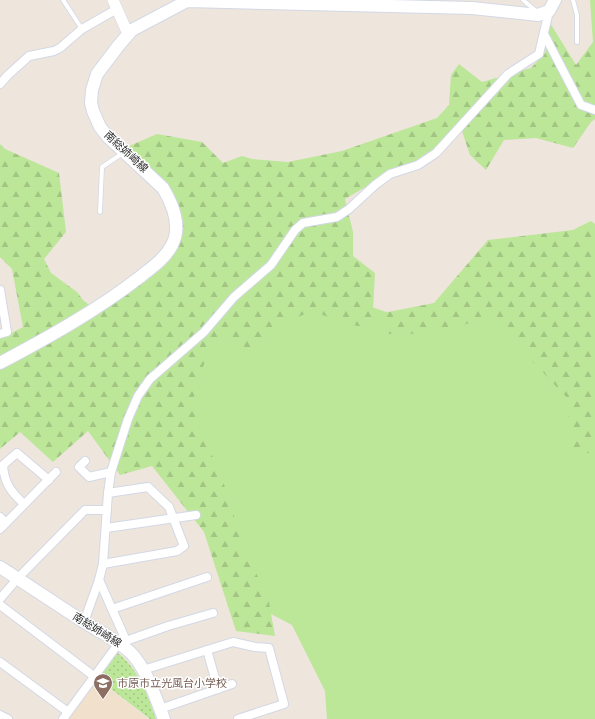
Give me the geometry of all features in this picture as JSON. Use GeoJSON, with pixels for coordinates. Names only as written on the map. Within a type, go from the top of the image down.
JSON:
{"type":"FeatureCollection","features":[{"type":"Feature","properties":{"kind":"main road","name":"南総姉崎線"},"geometry":{"type":"LineString","coordinates":[[0,363],[51,336],[112,298],[157,264],[165,256],[172,245],[175,235],[176,218],[169,199],[162,188],[149,174],[124,153],[100,127],[91,103],[92,90],[96,74],[132,30],[187,1],[547,9]]}},
{"type":"Feature","properties":{"kind":"main road","name":"南総姉崎線"},"geometry":{"type":"LineString","coordinates":[[0,567],[84,622],[120,643],[132,655],[143,670],[151,685],[162,714]]}},
{"type":"Feature","properties":{"kind":"street"},"geometry":{"type":"LineString","coordinates":[[0,84],[3,74],[29,56],[54,51],[60,48],[82,29],[115,5],[128,34]]}},
{"type":"Feature","properties":{"kind":"street"},"geometry":{"type":"LineString","coordinates":[[84,622],[103,564],[111,472],[128,419],[138,396],[150,379],[204,332],[234,297],[272,265],[295,230],[303,223],[337,217],[349,209],[375,185],[390,174],[418,165],[436,153],[508,74],[539,54],[544,34],[547,9]]}},
{"type":"Feature","properties":{"kind":"street"},"geometry":{"type":"LineString","coordinates":[[544,34],[581,105],[595,110]]}},
{"type":"Feature","properties":{"kind":"street"},"geometry":{"type":"LineString","coordinates":[[0,290],[7,332],[0,334]]}},
{"type":"Feature","properties":{"kind":"street"},"geometry":{"type":"LineString","coordinates":[[24,504],[12,492],[4,474],[3,465],[17,453],[49,480]]}},
{"type":"Feature","properties":{"kind":"street"},"geometry":{"type":"LineString","coordinates":[[84,461],[79,467],[89,477],[111,472]]}},
{"type":"Feature","properties":{"kind":"street"},"geometry":{"type":"LineString","coordinates":[[2,523],[24,504],[56,472]]}},
{"type":"Feature","properties":{"kind":"street"},"geometry":{"type":"LineString","coordinates":[[103,564],[177,551],[184,546],[169,508],[148,487],[108,494]]}},
{"type":"Feature","properties":{"kind":"street"},"geometry":{"type":"LineString","coordinates":[[0,599],[18,578],[85,510],[107,510]]}},
{"type":"Feature","properties":{"kind":"street"},"geometry":{"type":"LineString","coordinates":[[106,528],[196,515]]}},
{"type":"Feature","properties":{"kind":"street"},"geometry":{"type":"LineString","coordinates":[[112,609],[207,577]]}},
{"type":"Feature","properties":{"kind":"street"},"geometry":{"type":"LineString","coordinates":[[63,719],[124,636],[99,580]]}},
{"type":"Feature","properties":{"kind":"street"},"geometry":{"type":"LineString","coordinates":[[0,605],[94,677]]}},
{"type":"Feature","properties":{"kind":"street"},"geometry":{"type":"LineString","coordinates":[[120,643],[168,626],[213,613]]}},
{"type":"Feature","properties":{"kind":"street"},"geometry":{"type":"LineString","coordinates":[[143,670],[233,642],[255,647],[269,648],[284,704],[238,719]]}},
{"type":"Feature","properties":{"kind":"street"},"geometry":{"type":"LineString","coordinates":[[207,650],[218,689]]}},
{"type":"Feature","properties":{"kind":"street"},"geometry":{"type":"LineString","coordinates":[[0,662],[68,712]]}},
{"type":"Feature","properties":{"kind":"street"},"geometry":{"type":"LineString","coordinates":[[162,714],[232,684]]}},
{"type":"Feature","properties":{"kind":"street"},"geometry":{"type":"LineString","coordinates":[[0,715],[8,719]]}},
{"type":"Feature","properties":{"kind":"lane"},"geometry":{"type":"LineString","coordinates":[[63,0],[82,29]]}},
{"type":"Feature","properties":{"kind":"lane"},"geometry":{"type":"LineString","coordinates":[[523,0],[533,8],[547,9]]}},
{"type":"Feature","properties":{"kind":"lane"},"geometry":{"type":"LineString","coordinates":[[573,0],[577,16],[577,42]]}},
{"type":"Feature","properties":{"kind":"lane"},"geometry":{"type":"LineString","coordinates":[[100,212],[102,168],[124,153]]}},
{"type":"Feature","properties":{"kind":"shaded area","name":"市原市立光風台小学校"},"geometry":{"type":"Polygon","coordinates":[[[98,680],[148,719],[68,719],[98,680]]]}},
{"type":"Feature","properties":{"kind":"green space"},"geometry":{"type":"Polygon","coordinates":[[[590,0],[595,0],[595,119],[591,122],[573,148],[536,138],[504,140],[486,170],[470,155],[459,122],[432,158],[379,179],[345,199],[353,232],[353,256],[375,273],[372,328],[352,325],[311,311],[271,330],[261,348],[242,361],[230,339],[212,342],[194,392],[195,417],[222,478],[245,551],[268,597],[275,636],[236,631],[204,532],[152,466],[120,475],[88,431],[53,462],[20,432],[0,449],[0,339],[23,327],[12,269],[0,257],[0,144],[5,149],[59,173],[66,232],[44,259],[51,273],[77,292],[83,300],[100,314],[120,292],[179,243],[167,190],[127,147],[157,134],[202,142],[223,163],[242,156],[252,159],[288,162],[342,151],[437,118],[449,105],[451,75],[459,64],[482,82],[531,68],[545,53],[550,23],[576,65],[593,42],[590,0]]]}},
{"type":"Feature","properties":{"kind":"green space"},"geometry":{"type":"Polygon","coordinates":[[[591,221],[595,224],[595,454],[570,450],[568,399],[488,318],[422,333],[382,333],[388,312],[434,303],[488,240],[573,230],[591,221]]]}},
{"type":"Feature","properties":{"kind":"green space"},"geometry":{"type":"Polygon","coordinates":[[[327,292],[422,324],[497,301],[595,375],[595,719],[327,719],[325,691],[292,625],[250,603],[205,523],[138,444],[202,300],[327,292]]]}},
{"type":"Feature","properties":{"kind":"green space"},"geometry":{"type":"Polygon","coordinates":[[[118,653],[132,667],[142,683],[156,719],[150,719],[98,679],[118,653]]]}},
{"type":"Feature","properties":{"kind":"place","name":"市原市立光風台小学校"},"geometry":{"type":"Point","coordinates":[103,700]}}]}
